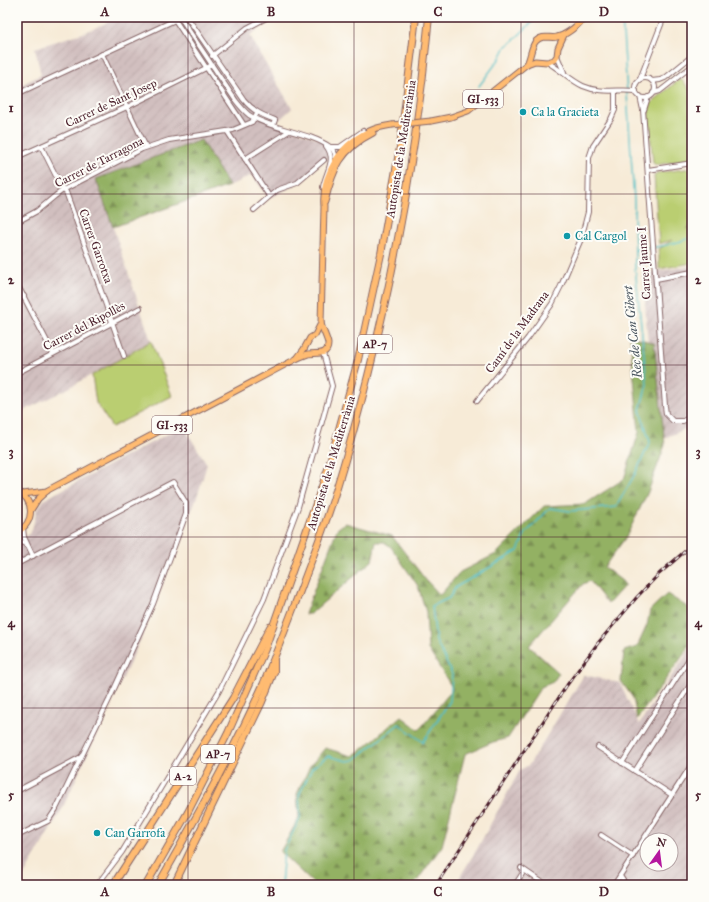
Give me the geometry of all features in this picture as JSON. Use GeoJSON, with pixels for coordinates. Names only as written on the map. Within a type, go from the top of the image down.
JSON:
{"type":"FeatureCollection","features":[{"type":"Feature","properties":{"kind":"highway","name":"Autopista de la Mediterrània"},"geometry":{"type":"LineString","coordinates":[[146,885],[188,812],[228,733],[265,649],[328,469],[358,360],[380,261],[409,79],[416,17]]}},
{"type":"Feature","properties":{"kind":"highway","name":"Autopista de la Mediterrània"},"geometry":{"type":"LineString","coordinates":[[158,885],[217,780],[274,660],[332,501],[372,361],[387,290],[406,195],[429,17]]}},
{"type":"Feature","properties":{"kind":"highway","name":"A-2"},"geometry":{"type":"LineString","coordinates":[[113,885],[232,698],[265,634],[276,617]]}},
{"type":"Feature","properties":{"kind":"highway"},"geometry":{"type":"LineString","coordinates":[[174,885],[274,672],[274,660]]}},
{"type":"Feature","properties":{"kind":"main road"},"geometry":{"type":"LineString","coordinates":[[527,64],[535,42],[538,39],[546,37],[551,38],[564,34],[586,17]]}},
{"type":"Feature","properties":{"kind":"main road"},"geometry":{"type":"LineString","coordinates":[[546,62],[554,60],[557,56],[558,48],[564,34]]}},
{"type":"Feature","properties":{"kind":"main road"},"geometry":{"type":"LineString","coordinates":[[551,38],[555,41],[558,48]]}},
{"type":"Feature","properties":{"kind":"main road"},"geometry":{"type":"LineString","coordinates":[[532,50],[535,57],[539,61]]}},
{"type":"Feature","properties":{"kind":"main road","name":"GI-533"},"geometry":{"type":"LineString","coordinates":[[23,528],[30,518],[31,510],[38,499],[48,490],[296,359],[306,354],[318,354],[327,350],[328,345],[321,323],[324,192],[329,171],[336,158],[352,141],[375,128],[431,121],[468,111],[527,64],[535,61],[546,62]]}},
{"type":"Feature","properties":{"kind":"main road","name":"GI-533"},"geometry":{"type":"LineString","coordinates":[[324,207],[329,186],[338,163],[351,147],[367,136],[389,126]]}},
{"type":"Feature","properties":{"kind":"main road","name":"GI-533"},"geometry":{"type":"LineString","coordinates":[[296,359],[310,338],[315,335],[321,323]]}},
{"type":"Feature","properties":{"kind":"main road"},"geometry":{"type":"LineString","coordinates":[[315,335],[320,335],[325,338]]}},
{"type":"Feature","properties":{"kind":"main road"},"geometry":{"type":"LineString","coordinates":[[308,343],[309,349],[313,353]]}},
{"type":"Feature","properties":{"kind":"main road","name":"GI-533"},"geometry":{"type":"LineString","coordinates":[[23,494],[48,490]]}},
{"type":"Feature","properties":{"kind":"main road"},"geometry":{"type":"LineString","coordinates":[[17,491],[23,494],[27,499],[31,510]]}},
{"type":"Feature","properties":{"kind":"main road"},"geometry":{"type":"LineString","coordinates":[[17,532],[23,528]]}},
{"type":"Feature","properties":{"kind":"street"},"geometry":{"type":"LineString","coordinates":[[17,94],[179,17],[239,104],[247,113],[254,117],[263,122],[312,139],[330,147],[340,147],[357,134],[368,129],[375,128]]}},
{"type":"Feature","properties":{"kind":"street"},"geometry":{"type":"LineString","coordinates":[[187,17],[244,100],[257,113],[275,120],[273,125]]}},
{"type":"Feature","properties":{"kind":"street"},"geometry":{"type":"LineString","coordinates":[[208,59],[246,28],[268,17]]}},
{"type":"Feature","properties":{"kind":"street"},"geometry":{"type":"LineString","coordinates":[[636,89],[663,18]]}},
{"type":"Feature","properties":{"kind":"street"},"geometry":{"type":"LineString","coordinates":[[174,20],[244,125]]}},
{"type":"Feature","properties":{"kind":"street"},"geometry":{"type":"LineString","coordinates":[[102,54],[146,147]]}},
{"type":"Feature","properties":{"kind":"street"},"geometry":{"type":"LineString","coordinates":[[557,56],[565,73]]}},
{"type":"Feature","properties":{"kind":"street"},"geometry":{"type":"LineString","coordinates":[[640,80],[645,78],[652,81],[665,78],[692,56]]}},
{"type":"Feature","properties":{"kind":"street"},"geometry":{"type":"LineString","coordinates":[[546,62],[587,88],[617,91],[636,89]]}},
{"type":"Feature","properties":{"kind":"street","name":"Carrer de Sant Josep"},"geometry":{"type":"LineString","coordinates":[[17,157],[208,69],[212,65]]}},
{"type":"Feature","properties":{"kind":"street"},"geometry":{"type":"LineString","coordinates":[[636,89],[640,96],[648,97],[653,93],[660,91],[692,66]]}},
{"type":"Feature","properties":{"kind":"street"},"geometry":{"type":"LineString","coordinates":[[652,81],[655,86],[653,93]]}},
{"type":"Feature","properties":{"kind":"street","name":"Camí de la Madrana"},"geometry":{"type":"LineString","coordinates":[[477,401],[528,338],[552,304],[561,286],[581,239],[588,212],[589,158],[593,146],[615,110],[617,91]]}},
{"type":"Feature","properties":{"kind":"street","name":"Carrer Jaume I"},"geometry":{"type":"LineString","coordinates":[[640,96],[643,110],[648,170],[666,414],[670,419],[676,422],[683,421],[692,416]]}},
{"type":"Feature","properties":{"kind":"street","name":"Carrer Jaume I"},"geometry":{"type":"LineString","coordinates":[[643,110],[648,97]]}},
{"type":"Feature","properties":{"kind":"street"},"geometry":{"type":"LineString","coordinates":[[244,125],[244,119],[247,113]]}},
{"type":"Feature","properties":{"kind":"street"},"geometry":{"type":"LineString","coordinates":[[252,122],[257,113]]}},
{"type":"Feature","properties":{"kind":"street","name":"Carrer de Tarragona"},"geometry":{"type":"LineString","coordinates":[[17,222],[37,211],[63,190],[146,147],[169,140],[227,131],[252,122],[263,122]]}},
{"type":"Feature","properties":{"kind":"street"},"geometry":{"type":"LineString","coordinates":[[227,131],[269,196]]}},
{"type":"Feature","properties":{"kind":"street"},"geometry":{"type":"LineString","coordinates":[[245,159],[289,131]]}},
{"type":"Feature","properties":{"kind":"street"},"geometry":{"type":"LineString","coordinates":[[324,145],[330,151],[331,160],[324,180],[324,192]]}},
{"type":"Feature","properties":{"kind":"street","name":"Carrer Garrotxa"},"geometry":{"type":"LineString","coordinates":[[41,146],[63,190],[66,192],[124,356]]}},
{"type":"Feature","properties":{"kind":"street"},"geometry":{"type":"LineString","coordinates":[[329,186],[329,180],[336,162],[336,158],[330,147]]}},
{"type":"Feature","properties":{"kind":"street"},"geometry":{"type":"LineString","coordinates":[[254,210],[276,190],[297,183],[324,160]]}},
{"type":"Feature","properties":{"kind":"street"},"geometry":{"type":"LineString","coordinates":[[648,170],[692,163]]}},
{"type":"Feature","properties":{"kind":"street"},"geometry":{"type":"LineString","coordinates":[[656,279],[692,272]]}},
{"type":"Feature","properties":{"kind":"street"},"geometry":{"type":"LineString","coordinates":[[17,284],[53,353]]}},
{"type":"Feature","properties":{"kind":"street"},"geometry":{"type":"LineString","coordinates":[[17,300],[24,296]]}},
{"type":"Feature","properties":{"kind":"street","name":"Carrer del Ripollès"},"geometry":{"type":"LineString","coordinates":[[17,373],[140,308]]}},
{"type":"Feature","properties":{"kind":"street"},"geometry":{"type":"LineString","coordinates":[[97,885],[122,852],[219,691],[264,599],[298,507],[332,386],[323,353]]}},
{"type":"Feature","properties":{"kind":"street"},"geometry":{"type":"LineString","coordinates":[[17,564],[172,482],[186,502],[186,514],[153,604],[109,700],[56,809],[48,821],[17,836]]}},
{"type":"Feature","properties":{"kind":"street"},"geometry":{"type":"LineString","coordinates":[[23,528],[24,537],[33,556]]}},
{"type":"Feature","properties":{"kind":"street"},"geometry":{"type":"LineString","coordinates":[[17,538],[27,545]]}},
{"type":"Feature","properties":{"kind":"street"},"geometry":{"type":"LineString","coordinates":[[622,763],[692,654]]}},
{"type":"Feature","properties":{"kind":"street"},"geometry":{"type":"LineString","coordinates":[[635,771],[692,682]]}},
{"type":"Feature","properties":{"kind":"street"},"geometry":{"type":"LineString","coordinates":[[598,747],[672,795]]}},
{"type":"Feature","properties":{"kind":"street"},"geometry":{"type":"LineString","coordinates":[[17,791],[81,757]]}},
{"type":"Feature","properties":{"kind":"street"},"geometry":{"type":"LineString","coordinates":[[614,885],[692,764]]}},
{"type":"Feature","properties":{"kind":"street"},"geometry":{"type":"LineString","coordinates":[[601,835],[633,856]]}},
{"type":"Feature","properties":{"kind":"street"},"geometry":{"type":"LineString","coordinates":[[515,885],[522,870],[546,885]]}},
{"type":"Feature","properties":{"kind":"street"},"geometry":{"type":"LineString","coordinates":[[620,876],[626,885]]}},
{"type":"Feature","properties":{"kind":"shaded area"},"geometry":{"type":"Polygon","coordinates":[[[119,17],[277,17],[250,35],[292,108],[276,123],[327,142],[328,156],[294,186],[269,198],[252,175],[229,186],[201,140],[97,179],[151,341],[65,390],[17,414],[17,161],[21,159],[17,149],[17,87],[41,75],[35,48],[86,32],[119,17]]]}},
{"type":"Feature","properties":{"kind":"shaded area"},"geometry":{"type":"Polygon","coordinates":[[[692,266],[692,426],[655,442],[643,273],[692,266]]]}},
{"type":"Feature","properties":{"kind":"shaded area"},"geometry":{"type":"Polygon","coordinates":[[[183,426],[207,464],[197,497],[145,630],[62,809],[23,877],[17,871],[17,540],[29,534],[32,530],[37,509],[45,499],[183,426]]]}},
{"type":"Feature","properties":{"kind":"shaded area"},"geometry":{"type":"Polygon","coordinates":[[[692,646],[692,885],[455,885],[477,849],[520,770],[529,765],[584,675],[620,683],[639,724],[692,646]]]}},
{"type":"Feature","properties":{"kind":"green space"},"geometry":{"type":"Polygon","coordinates":[[[680,79],[692,93],[692,159],[656,165],[653,163],[648,112],[651,103],[680,79]]]}},
{"type":"Feature","properties":{"kind":"green space"},"geometry":{"type":"Polygon","coordinates":[[[201,140],[229,186],[113,227],[96,179],[201,140]]]}},
{"type":"Feature","properties":{"kind":"green space"},"geometry":{"type":"Polygon","coordinates":[[[692,168],[692,223],[686,229],[692,226],[692,263],[659,269],[659,249],[672,240],[659,244],[654,176],[656,173],[692,168]]]}},
{"type":"Feature","properties":{"kind":"green space"},"geometry":{"type":"Polygon","coordinates":[[[630,336],[654,343],[665,445],[648,492],[626,537],[604,567],[625,585],[608,604],[590,581],[583,584],[529,646],[559,673],[553,682],[541,687],[508,738],[493,742],[465,754],[442,846],[414,885],[315,885],[280,852],[299,818],[297,794],[310,766],[325,748],[352,756],[364,748],[401,716],[419,730],[453,689],[428,649],[426,612],[418,586],[391,547],[384,542],[376,542],[372,561],[310,614],[305,614],[337,529],[345,523],[392,536],[425,579],[440,595],[460,572],[496,554],[544,506],[585,504],[624,479],[639,432],[630,336]]]}},
{"type":"Feature","properties":{"kind":"green space"},"geometry":{"type":"Polygon","coordinates":[[[151,341],[172,396],[112,427],[96,403],[92,375],[151,341]]]}},
{"type":"Feature","properties":{"kind":"green space"},"geometry":{"type":"Polygon","coordinates":[[[667,594],[692,610],[692,643],[637,719],[633,698],[621,681],[624,651],[637,647],[647,625],[650,610],[667,594]]]}},
{"type":"Feature","properties":{"kind":"waterway"},"geometry":{"type":"LineString","coordinates":[[479,86],[500,58],[506,46],[537,17]]}},
{"type":"Feature","properties":{"kind":"waterway","name":"Rec de Can Gibert"},"geometry":{"type":"LineString","coordinates":[[281,885],[284,850],[300,818],[299,795],[312,768],[328,756],[347,761],[354,760],[399,724],[423,742],[450,701],[452,674],[436,641],[432,606],[449,598],[456,587],[518,551],[525,534],[550,508],[570,511],[616,507],[635,474],[650,442],[640,410],[647,384],[635,267],[634,200],[622,17]]}},
{"type":"Feature","properties":{"kind":"waterway"},"geometry":{"type":"LineString","coordinates":[[635,250],[671,244],[692,237]]}},
{"type":"Feature","properties":{"kind":"railway"},"geometry":{"type":"LineString","coordinates":[[436,885],[567,685],[598,643],[637,597],[659,574],[692,545]]}},
{"type":"Feature","properties":{"kind":"place","name":"Ca la Gracieta"},"geometry":{"type":"Point","coordinates":[523,112]}},
{"type":"Feature","properties":{"kind":"place","name":"Cal Cargol"},"geometry":{"type":"Point","coordinates":[567,236]}},
{"type":"Feature","properties":{"kind":"place","name":"Can Garrofa"},"geometry":{"type":"Point","coordinates":[97,833]}}]}
